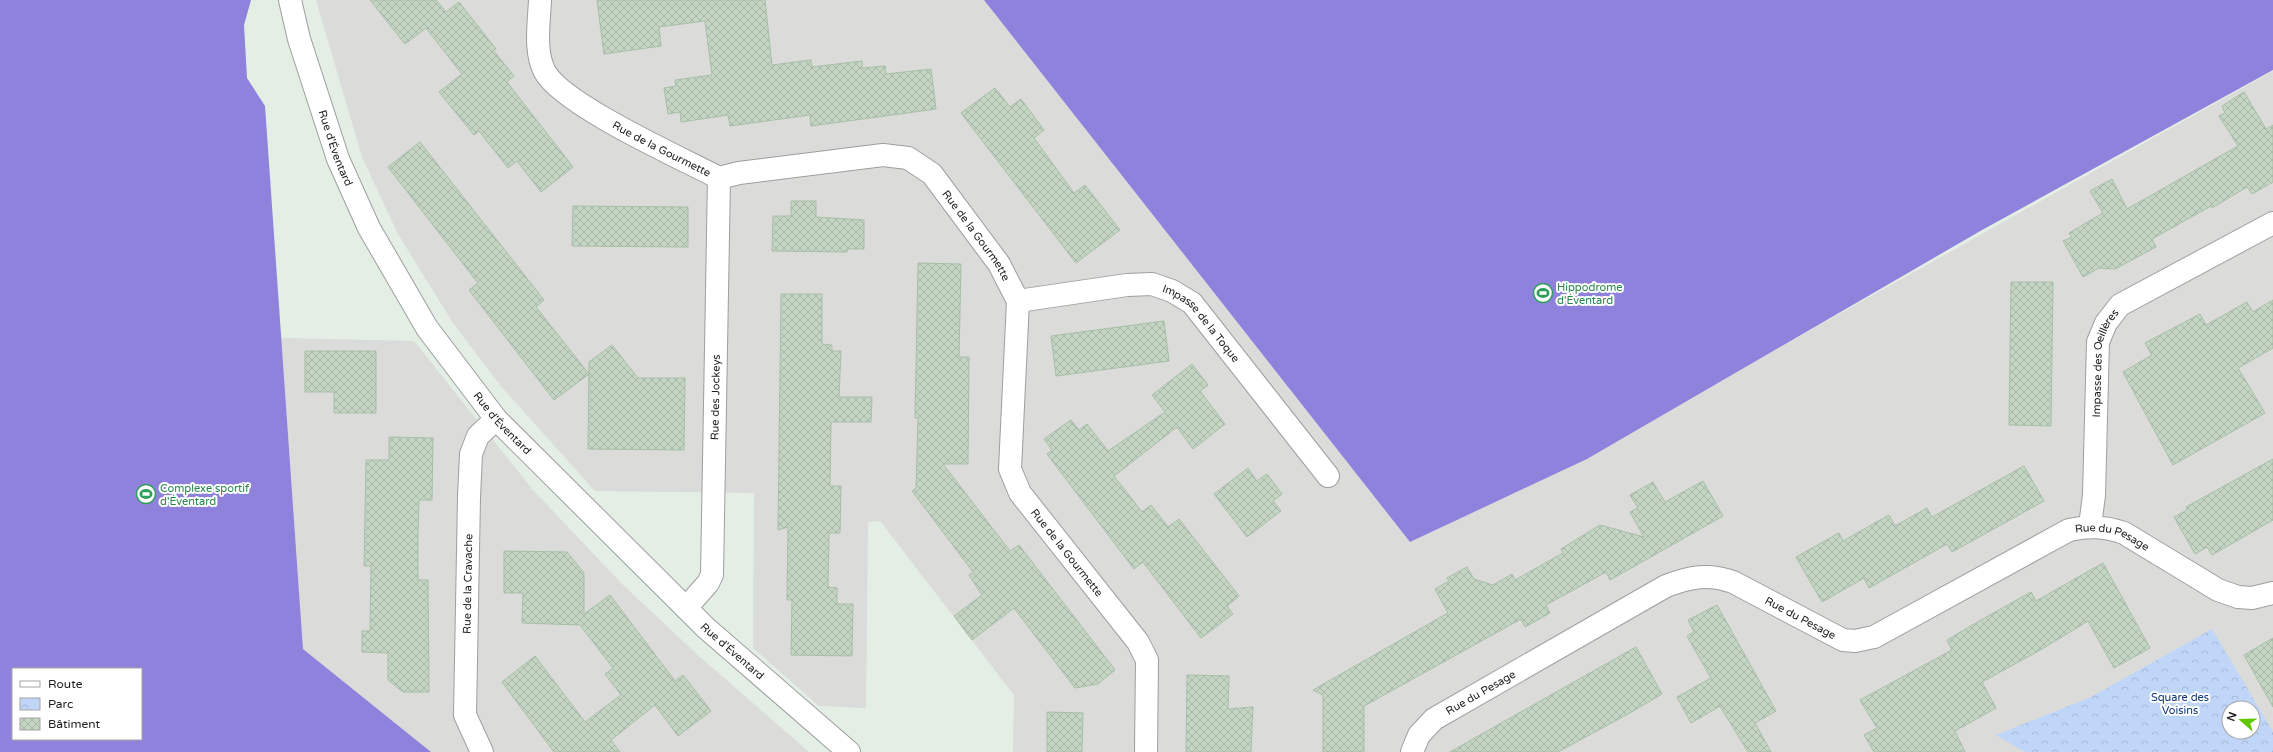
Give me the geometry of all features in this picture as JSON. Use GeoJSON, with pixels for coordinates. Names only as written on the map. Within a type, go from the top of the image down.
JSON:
{"type":"FeatureCollection","features":[{"type":"Feature","properties":{"kind":"street","name":"Rue d'Éventard"},"geometry":{"type":"LineString","coordinates":[[290,0],[298,39],[338,159],[370,228],[428,328],[496,419],[686,608],[849,752]]}},
{"type":"Feature","properties":{"kind":"street","name":"Rue de la Gourmette"},"geometry":{"type":"LineString","coordinates":[[540,0],[540,54],[544,72],[552,83],[562,92],[618,125],[719,178],[740,173],[883,155],[908,158],[932,174],[999,264],[1018,301],[1010,469],[1020,493],[1138,642],[1147,660],[1146,752]]}},
{"type":"Feature","properties":{"kind":"street","name":"Rue des Jockeys"},"geometry":{"type":"LineString","coordinates":[[686,608],[708,583],[712,575],[719,178]]}},
{"type":"Feature","properties":{"kind":"street","name":"Impasse des Oeillères"},"geometry":{"type":"LineString","coordinates":[[2090,526],[2094,495],[2098,342],[2106,323],[2120,305],[2273,223]]}},
{"type":"Feature","properties":{"kind":"street","name":"Impasse de la Toque"},"geometry":{"type":"LineString","coordinates":[[1018,301],[1127,285],[1152,284],[1172,291],[1192,302],[1328,476]]}},
{"type":"Feature","properties":{"kind":"street","name":"Rue de la Cravache"},"geometry":{"type":"LineString","coordinates":[[482,752],[465,716],[469,496],[471,454],[478,436],[496,419]]}},
{"type":"Feature","properties":{"kind":"street","name":"Rue du Pesage"},"geometry":{"type":"LineString","coordinates":[[1412,752],[1419,735],[1434,719],[1666,586],[1686,578],[1704,576],[1718,577],[1733,582],[1842,640],[1855,641],[1874,637],[2069,530],[2090,526],[2108,527],[2124,533],[2218,590],[2238,597],[2252,598],[2273,593]]}},
{"type":"Feature","properties":{"kind":"shaded area","name":"Complexe sportif d'Éventard"},"geometry":{"type":"Polygon","coordinates":[[[0,0],[251,0],[244,25],[247,78],[265,106],[303,649],[431,752],[0,752],[0,0]]]}},
{"type":"Feature","properties":{"kind":"shaded area"},"geometry":{"type":"Polygon","coordinates":[[[316,0],[984,0],[1410,542],[1587,459],[1764,356],[2273,71],[2273,752],[1013,752],[1014,695],[880,521],[868,522],[866,708],[819,706],[753,648],[754,493],[595,491],[500,385],[453,323],[398,234],[362,157],[316,0]]]}},
{"type":"Feature","properties":{"kind":"shaded area","name":"Hippodrome d'Éventard"},"geometry":{"type":"Polygon","coordinates":[[[984,0],[2273,0],[2273,70],[1982,230],[1587,459],[1410,542],[984,0]]]}},
{"type":"Feature","properties":{"kind":"shaded area"},"geometry":{"type":"Polygon","coordinates":[[[281,338],[414,341],[533,490],[622,584],[700,657],[809,752],[431,752],[303,649],[281,338]]]}},
{"type":"Feature","properties":{"kind":"green space","name":"Square des Voisins"},"geometry":{"type":"Polygon","coordinates":[[[2212,629],[2254,700],[2221,700],[2221,740],[2261,740],[2261,712],[2273,732],[2273,752],[2025,752],[1996,735],[2091,697],[2212,629]]]}},
{"type":"Feature","properties":{"kind":"building"},"geometry":{"type":"Polygon","coordinates":[[[370,0],[436,0],[446,12],[459,2],[496,49],[493,50],[514,76],[507,82],[573,167],[541,192],[517,161],[508,168],[479,131],[474,135],[439,92],[462,74],[426,28],[405,44],[370,0]]]}},
{"type":"Feature","properties":{"kind":"building"},"geometry":{"type":"Polygon","coordinates":[[[597,0],[765,0],[772,65],[811,60],[812,67],[862,61],[862,68],[885,66],[886,74],[931,69],[936,109],[811,126],[810,115],[730,126],[728,115],[681,122],[680,112],[668,114],[664,88],[676,86],[675,80],[712,75],[705,21],[659,27],[661,46],[604,54],[597,0]]]}},
{"type":"Feature","properties":{"kind":"building"},"geometry":{"type":"Polygon","coordinates":[[[995,88],[1010,107],[1021,99],[1044,130],[1034,138],[1074,193],[1085,185],[1120,230],[1076,263],[961,113],[995,88]]]}},
{"type":"Feature","properties":{"kind":"building"},"geometry":{"type":"Polygon","coordinates":[[[2244,92],[2266,129],[2273,125],[2273,182],[2252,194],[2247,187],[2212,208],[2211,206],[2152,239],[2156,247],[2115,269],[2099,268],[2083,277],[2063,241],[2072,237],[2069,233],[2103,213],[2090,191],[2112,179],[2127,209],[2238,146],[2219,116],[2225,113],[2222,106],[2244,92]]]}},
{"type":"Feature","properties":{"kind":"building"},"geometry":{"type":"Polygon","coordinates":[[[420,142],[544,300],[536,307],[589,374],[554,400],[469,290],[478,283],[388,167],[420,142]]]}},
{"type":"Feature","properties":{"kind":"building"},"geometry":{"type":"Polygon","coordinates":[[[791,201],[816,201],[816,217],[864,220],[864,249],[847,249],[847,252],[772,251],[773,216],[791,216],[791,201]]]}},
{"type":"Feature","properties":{"kind":"building"},"geometry":{"type":"Polygon","coordinates":[[[573,206],[688,207],[688,247],[572,246],[573,206]]]}},
{"type":"Feature","properties":{"kind":"building"},"geometry":{"type":"Polygon","coordinates":[[[918,263],[961,264],[959,357],[969,357],[968,464],[943,464],[1010,551],[1019,545],[1115,670],[1098,684],[1075,688],[1014,608],[972,640],[954,616],[982,595],[969,575],[973,572],[912,491],[916,488],[918,418],[915,418],[918,263]]]}},
{"type":"Feature","properties":{"kind":"building"},"geometry":{"type":"Polygon","coordinates":[[[2011,282],[2053,282],[2051,426],[2009,425],[2011,282]]]}},
{"type":"Feature","properties":{"kind":"building"},"geometry":{"type":"Polygon","coordinates":[[[781,294],[822,294],[822,344],[832,345],[832,351],[841,351],[839,397],[872,397],[871,422],[831,422],[830,486],[841,486],[840,533],[829,533],[828,587],[837,588],[837,604],[853,604],[852,656],[791,655],[792,600],[787,600],[788,527],[778,530],[781,294]]]}},
{"type":"Feature","properties":{"kind":"building"},"geometry":{"type":"Polygon","coordinates":[[[2273,300],[2273,348],[2238,368],[2265,413],[2173,465],[2123,372],[2152,355],[2145,343],[2200,314],[2206,325],[2247,302],[2253,312],[2273,300]]]}},
{"type":"Feature","properties":{"kind":"building"},"geometry":{"type":"Polygon","coordinates":[[[1164,321],[1169,361],[1056,376],[1051,336],[1164,321]]]}},
{"type":"Feature","properties":{"kind":"building"},"geometry":{"type":"Polygon","coordinates":[[[612,345],[638,378],[685,378],[684,450],[588,449],[589,362],[612,345]]]}},
{"type":"Feature","properties":{"kind":"building"},"geometry":{"type":"Polygon","coordinates":[[[305,351],[376,351],[376,413],[334,413],[334,392],[305,392],[305,351]]]}},
{"type":"Feature","properties":{"kind":"building"},"geometry":{"type":"Polygon","coordinates":[[[1192,364],[1208,385],[1200,391],[1225,424],[1193,449],[1177,427],[1114,476],[1142,512],[1151,505],[1168,527],[1179,519],[1239,596],[1227,606],[1233,614],[1201,638],[1143,562],[1134,569],[1047,454],[1052,450],[1044,439],[1071,420],[1079,430],[1087,424],[1108,451],[1165,412],[1152,395],[1192,364]]]}},
{"type":"Feature","properties":{"kind":"building"},"geometry":{"type":"Polygon","coordinates":[[[389,437],[433,438],[432,500],[419,500],[418,533],[418,580],[428,580],[429,692],[403,692],[388,680],[388,653],[362,652],[362,631],[370,631],[371,566],[364,566],[366,460],[389,460],[389,437]]]}},
{"type":"Feature","properties":{"kind":"building"},"geometry":{"type":"Polygon","coordinates":[[[2273,459],[2273,520],[2212,555],[2207,547],[2195,554],[2174,517],[2187,510],[2186,507],[2273,459]]]}},
{"type":"Feature","properties":{"kind":"building"},"geometry":{"type":"Polygon","coordinates":[[[2024,466],[2044,501],[1952,552],[1947,544],[1869,588],[1864,578],[1822,602],[1796,557],[1839,533],[1843,541],[1889,515],[1895,526],[1927,508],[1932,517],[2024,466]]]}},
{"type":"Feature","properties":{"kind":"building"},"geometry":{"type":"Polygon","coordinates":[[[1248,468],[1257,481],[1267,474],[1282,494],[1273,501],[1281,511],[1247,537],[1214,494],[1248,468]]]}},
{"type":"Feature","properties":{"kind":"building"},"geometry":{"type":"Polygon","coordinates":[[[1703,481],[1723,516],[1610,580],[1606,572],[1546,605],[1550,613],[1525,627],[1521,619],[1364,706],[1364,752],[1323,752],[1323,695],[1313,690],[1448,613],[1435,589],[1449,581],[1447,578],[1467,567],[1474,579],[1493,585],[1512,574],[1515,580],[1563,553],[1561,549],[1600,525],[1644,537],[1630,512],[1638,508],[1630,495],[1653,482],[1665,502],[1703,481]]]}},
{"type":"Feature","properties":{"kind":"building"},"geometry":{"type":"Polygon","coordinates":[[[504,551],[567,552],[584,573],[584,614],[610,595],[675,681],[683,675],[711,711],[678,736],[655,705],[611,740],[620,752],[554,752],[502,682],[535,656],[585,722],[621,695],[605,674],[613,668],[580,625],[522,623],[523,593],[504,593],[504,551]]]}},
{"type":"Feature","properties":{"kind":"building"},"geometry":{"type":"Polygon","coordinates":[[[2103,563],[2150,648],[2114,668],[2088,621],[2042,649],[1982,682],[1996,708],[1955,731],[1965,752],[1874,752],[1864,735],[1877,728],[1860,700],[1952,650],[1947,640],[1981,620],[2031,592],[2036,601],[2103,563]]]}},
{"type":"Feature","properties":{"kind":"building"},"geometry":{"type":"Polygon","coordinates":[[[1717,605],[1776,711],[1755,723],[1771,752],[1748,752],[1720,706],[1691,723],[1677,697],[1711,678],[1687,636],[1694,632],[1688,620],[1717,605]]]}},
{"type":"Feature","properties":{"kind":"building"},"geometry":{"type":"Polygon","coordinates":[[[2273,638],[2273,707],[2244,655],[2273,638]]]}},
{"type":"Feature","properties":{"kind":"building"},"geometry":{"type":"Polygon","coordinates":[[[1636,647],[1662,694],[1628,714],[1558,752],[1450,752],[1636,647]]]}},
{"type":"Feature","properties":{"kind":"building"},"geometry":{"type":"Polygon","coordinates":[[[1187,675],[1229,676],[1228,709],[1253,707],[1251,752],[1186,752],[1187,675]]]}},
{"type":"Feature","properties":{"kind":"building"},"geometry":{"type":"Polygon","coordinates":[[[1047,712],[1083,713],[1082,752],[1047,752],[1047,712]]]}},
{"type":"Feature","properties":{"kind":"place","name":"Hippodrome d'Éventard"},"geometry":{"type":"Point","coordinates":[1543,293]}},
{"type":"Feature","properties":{"kind":"place","name":"Complexe sportif d'Éventard"},"geometry":{"type":"Point","coordinates":[146,494]}}]}
